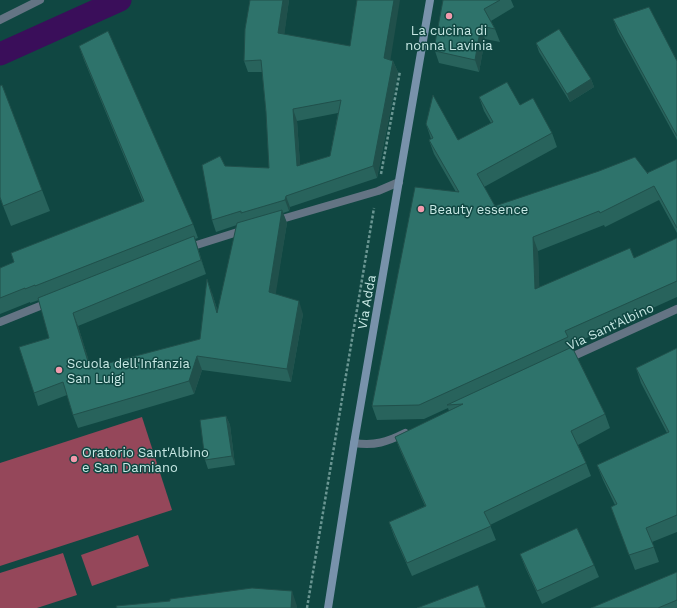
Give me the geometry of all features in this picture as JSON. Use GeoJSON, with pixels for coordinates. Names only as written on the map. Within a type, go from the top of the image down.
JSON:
{"type":"FeatureCollection","features":[{"type":"Feature","properties":{"kind":"main road","name":"Via Adda"},"geometry":{"type":"LineString","coordinates":[[328,608],[354,443],[430,0]]}},
{"type":"Feature","properties":{"kind":"street"},"geometry":{"type":"LineString","coordinates":[[0,20],[40,0]]}},
{"type":"Feature","properties":{"kind":"street"},"geometry":{"type":"LineString","coordinates":[[265,224],[378,191],[399,182]]}},
{"type":"Feature","properties":{"kind":"street"},"geometry":{"type":"LineString","coordinates":[[183,250],[197,244],[250,229]]}},
{"type":"Feature","properties":{"kind":"street"},"geometry":{"type":"LineString","coordinates":[[0,322],[61,298]]}},
{"type":"Feature","properties":{"kind":"street","name":"Via Sant'Albino"},"geometry":{"type":"LineString","coordinates":[[562,361],[677,309]]}},
{"type":"Feature","properties":{"kind":"street"},"geometry":{"type":"LineString","coordinates":[[354,443],[366,445],[377,444],[389,441],[412,430]]}},
{"type":"Feature","properties":{"kind":"path"},"geometry":{"type":"LineString","coordinates":[[381,177],[401,69]]}},
{"type":"Feature","properties":{"kind":"path"},"geometry":{"type":"LineString","coordinates":[[307,608],[373,210]]}},
{"type":"Feature","properties":{"kind":"shaded area"},"geometry":{"type":"Polygon","coordinates":[[[142,417],[172,510],[0,566],[0,463],[142,417]]]}},
{"type":"Feature","properties":{"kind":"shaded area"},"geometry":{"type":"Polygon","coordinates":[[[138,535],[149,566],[92,586],[81,555],[138,535]]]}},
{"type":"Feature","properties":{"kind":"shaded area"},"geometry":{"type":"Polygon","coordinates":[[[63,553],[77,595],[37,608],[0,608],[0,573],[63,553]]]}},
{"type":"Feature","properties":{"kind":"building"},"geometry":{"type":"Polygon","coordinates":[[[250,0],[283,0],[278,33],[350,46],[357,0],[394,0],[384,58],[393,61],[373,166],[286,196],[285,200],[212,220],[202,165],[220,156],[225,166],[269,168],[261,60],[244,61],[245,29],[250,0]],[[341,100],[293,109],[297,166],[330,156],[341,100]]]}},
{"type":"Feature","properties":{"kind":"building"},"geometry":{"type":"Polygon","coordinates":[[[443,0],[500,0],[484,9],[495,29],[481,26],[475,60],[435,51],[435,43],[443,0]]]}},
{"type":"Feature","properties":{"kind":"building"},"geometry":{"type":"Polygon","coordinates":[[[649,7],[677,61],[677,136],[613,19],[649,7]]]}},
{"type":"Feature","properties":{"kind":"building"},"geometry":{"type":"Polygon","coordinates":[[[559,29],[591,79],[567,94],[536,43],[559,29]]]}},
{"type":"Feature","properties":{"kind":"building"},"geometry":{"type":"Polygon","coordinates":[[[108,31],[193,224],[35,286],[25,288],[0,298],[0,268],[14,262],[11,253],[144,201],[79,46],[108,31]]]}},
{"type":"Feature","properties":{"kind":"building"},"geometry":{"type":"Polygon","coordinates":[[[507,82],[520,105],[533,98],[552,133],[477,174],[495,206],[599,171],[635,157],[647,173],[677,159],[677,228],[654,186],[600,213],[599,211],[533,237],[535,289],[630,248],[634,258],[677,238],[677,281],[565,331],[568,337],[419,405],[372,406],[415,187],[459,192],[429,140],[433,138],[426,124],[433,95],[458,140],[493,122],[479,97],[507,82]]]}},
{"type":"Feature","properties":{"kind":"building"},"geometry":{"type":"Polygon","coordinates":[[[2,85],[42,190],[3,206],[0,197],[0,86],[2,85]]]}},
{"type":"Feature","properties":{"kind":"building"},"geometry":{"type":"Polygon","coordinates":[[[282,210],[269,292],[299,301],[287,369],[197,356],[189,381],[73,415],[63,382],[34,393],[19,347],[49,338],[38,298],[194,236],[201,260],[73,313],[90,368],[200,339],[207,279],[217,313],[237,223],[282,210]]]}},
{"type":"Feature","properties":{"kind":"building"},"geometry":{"type":"Polygon","coordinates":[[[572,347],[605,414],[571,431],[586,463],[484,512],[491,526],[407,563],[389,522],[426,506],[395,437],[463,404],[447,405],[572,347]]]}},
{"type":"Feature","properties":{"kind":"building"},"geometry":{"type":"Polygon","coordinates":[[[677,348],[677,515],[646,528],[654,547],[629,555],[611,507],[617,504],[597,465],[669,432],[636,368],[677,348]]]}},
{"type":"Feature","properties":{"kind":"building"},"geometry":{"type":"Polygon","coordinates":[[[226,416],[232,456],[205,460],[200,420],[226,416]]]}},
{"type":"Feature","properties":{"kind":"building"},"geometry":{"type":"Polygon","coordinates":[[[577,528],[594,565],[537,591],[520,554],[577,528]]]}},
{"type":"Feature","properties":{"kind":"building"},"geometry":{"type":"Polygon","coordinates":[[[677,572],[677,600],[658,608],[591,608],[677,572]]]}},
{"type":"Feature","properties":{"kind":"building"},"geometry":{"type":"Polygon","coordinates":[[[478,585],[486,608],[417,608],[478,585]]]}},
{"type":"Feature","properties":{"kind":"building"},"geometry":{"type":"Polygon","coordinates":[[[252,588],[292,591],[291,608],[117,608],[116,606],[170,601],[170,599],[252,588]]]}},
{"type":"Feature","properties":{"kind":"waterway"},"geometry":{"type":"LineString","coordinates":[[0,54],[120,0]]}},
{"type":"Feature","properties":{"kind":"place","name":"La cucina di nonna Lavinia"},"geometry":{"type":"Point","coordinates":[449,16]}},
{"type":"Feature","properties":{"kind":"place","name":"Beauty essence"},"geometry":{"type":"Point","coordinates":[421,209]}},
{"type":"Feature","properties":{"kind":"place","name":"Scuola dell'Infanzia San Luigi"},"geometry":{"type":"Point","coordinates":[59,370]}},
{"type":"Feature","properties":{"kind":"place","name":"Oratorio Sant'Albino e San Damiano"},"geometry":{"type":"Point","coordinates":[74,459]}}]}
